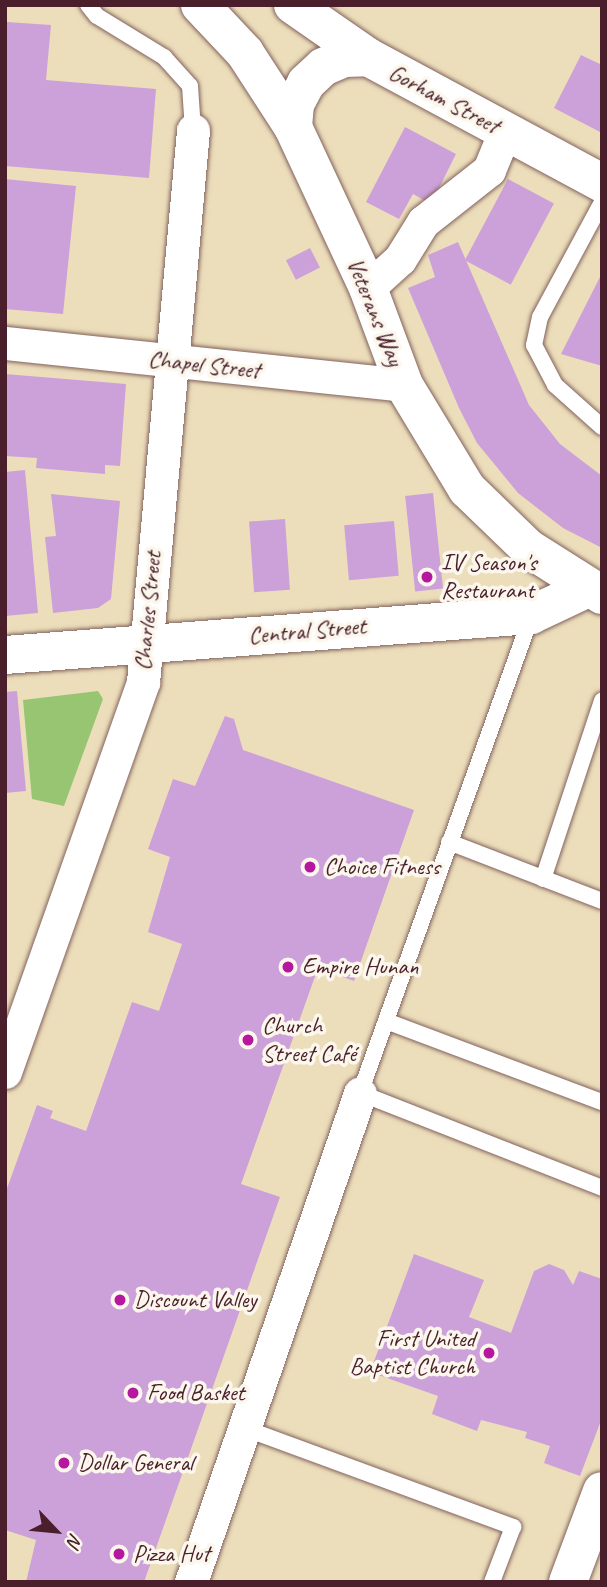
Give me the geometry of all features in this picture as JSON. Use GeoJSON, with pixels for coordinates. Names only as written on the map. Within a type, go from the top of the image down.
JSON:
{"type":"FeatureCollection","features":[{"type":"Feature","properties":{"kind":"main road","name":"Veterans Way"},"geometry":{"type":"LineString","coordinates":[[201,5],[245,53],[293,127],[368,288],[404,385],[467,489],[528,548],[594,592]]}},
{"type":"Feature","properties":{"kind":"main road","name":"Gorham Street"},"geometry":{"type":"LineString","coordinates":[[293,5],[368,57],[602,183]]}},
{"type":"Feature","properties":{"kind":"main road"},"geometry":{"type":"LineString","coordinates":[[293,127],[295,104],[306,83],[323,67],[344,58],[368,57]]}},
{"type":"Feature","properties":{"kind":"main road","name":"Central Street"},"geometry":{"type":"LineString","coordinates":[[5,655],[531,615],[594,592]]}},
{"type":"Feature","properties":{"kind":"main road"},"geometry":{"type":"LineString","coordinates":[[568,1582],[602,1491]]}},
{"type":"Feature","properties":{"kind":"street","name":"Charles Street"},"geometry":{"type":"LineString","coordinates":[[5,1072],[142,682],[193,130]]}},
{"type":"Feature","properties":{"kind":"street"},"geometry":{"type":"LineString","coordinates":[[368,288],[400,259],[423,222],[489,170],[505,131]]}},
{"type":"Feature","properties":{"kind":"street","name":"Chapel Street"},"geometry":{"type":"LineString","coordinates":[[5,343],[404,385]]}},
{"type":"Feature","properties":{"kind":"street"},"geometry":{"type":"LineString","coordinates":[[191,1582],[360,1093]]}},
{"type":"Feature","properties":{"kind":"lane"},"geometry":{"type":"LineString","coordinates":[[88,5],[97,16],[164,57],[190,86],[193,130]]}},
{"type":"Feature","properties":{"kind":"lane"},"geometry":{"type":"LineString","coordinates":[[602,202],[540,317],[534,345],[555,385],[602,427]]}},
{"type":"Feature","properties":{"kind":"lane"},"geometry":{"type":"LineString","coordinates":[[531,615],[360,1093],[602,1188]]}},
{"type":"Feature","properties":{"kind":"lane"},"geometry":{"type":"LineString","coordinates":[[543,879],[602,702]]}},
{"type":"Feature","properties":{"kind":"lane"},"geometry":{"type":"LineString","coordinates":[[449,842],[602,901]]}},
{"type":"Feature","properties":{"kind":"lane"},"geometry":{"type":"LineString","coordinates":[[386,1020],[602,1102]]}},
{"type":"Feature","properties":{"kind":"lane"},"geometry":{"type":"LineString","coordinates":[[244,1428],[513,1527],[492,1582]]}},
{"type":"Feature","properties":{"kind":"green space"},"geometry":{"type":"Polygon","coordinates":[[[98,691],[103,699],[64,806],[32,799],[23,700],[98,691]]]}},
{"type":"Feature","properties":{"kind":"building"},"geometry":{"type":"Polygon","coordinates":[[[7,22],[51,25],[46,80],[156,89],[149,178],[5,166],[7,22]]]}},
{"type":"Feature","properties":{"kind":"building"},"geometry":{"type":"Polygon","coordinates":[[[581,55],[602,65],[602,133],[554,108],[581,55]]]}},
{"type":"Feature","properties":{"kind":"building"},"geometry":{"type":"Polygon","coordinates":[[[405,127],[456,154],[431,204],[413,194],[399,219],[366,202],[405,127]]]}},
{"type":"Feature","properties":{"kind":"building"},"geometry":{"type":"Polygon","coordinates":[[[5,179],[76,186],[63,314],[5,309],[5,179]]]}},
{"type":"Feature","properties":{"kind":"building"},"geometry":{"type":"Polygon","coordinates":[[[508,179],[554,203],[511,285],[465,260],[508,179]]]}},
{"type":"Feature","properties":{"kind":"building"},"geometry":{"type":"Polygon","coordinates":[[[458,242],[529,405],[560,444],[602,476],[602,548],[563,528],[518,493],[477,443],[459,408],[408,288],[435,277],[428,255],[458,242]]]}},
{"type":"Feature","properties":{"kind":"building"},"geometry":{"type":"Polygon","coordinates":[[[310,248],[320,268],[296,280],[286,260],[310,248]]]}},
{"type":"Feature","properties":{"kind":"building"},"geometry":{"type":"Polygon","coordinates":[[[602,273],[602,366],[561,354],[602,273]]]}},
{"type":"Feature","properties":{"kind":"building"},"geometry":{"type":"Polygon","coordinates":[[[5,374],[126,384],[120,466],[105,465],[105,474],[36,468],[37,458],[5,456],[5,374]]]}},
{"type":"Feature","properties":{"kind":"building"},"geometry":{"type":"Polygon","coordinates":[[[25,470],[38,613],[5,616],[5,472],[25,470]]]}},
{"type":"Feature","properties":{"kind":"building"},"geometry":{"type":"Polygon","coordinates":[[[433,493],[443,588],[415,591],[405,496],[433,493]]]}},
{"type":"Feature","properties":{"kind":"building"},"geometry":{"type":"Polygon","coordinates":[[[51,494],[120,501],[111,599],[98,608],[53,613],[45,537],[56,536],[51,494]]]}},
{"type":"Feature","properties":{"kind":"building"},"geometry":{"type":"Polygon","coordinates":[[[285,519],[290,590],[254,592],[249,522],[285,519]]]}},
{"type":"Feature","properties":{"kind":"building"},"geometry":{"type":"Polygon","coordinates":[[[394,521],[399,576],[349,580],[344,525],[394,521]]]}},
{"type":"Feature","properties":{"kind":"building"},"geometry":{"type":"Polygon","coordinates":[[[17,691],[26,791],[5,793],[5,692],[17,691]]]}},
{"type":"Feature","properties":{"kind":"building"},"geometry":{"type":"Polygon","coordinates":[[[225,716],[234,719],[243,750],[414,810],[354,981],[318,968],[241,1184],[280,1197],[144,1582],[26,1582],[36,1540],[5,1530],[5,1194],[37,1105],[53,1111],[50,1118],[86,1131],[132,1002],[159,1011],[182,944],[148,932],[170,857],[148,849],[173,779],[195,786],[225,716]]]}},
{"type":"Feature","properties":{"kind":"building","name":"First United Baptist Church"},"geometry":{"type":"Polygon","coordinates":[[[414,1254],[484,1280],[469,1317],[511,1333],[534,1271],[549,1264],[564,1270],[573,1285],[579,1271],[602,1279],[602,1418],[580,1476],[544,1463],[550,1446],[525,1438],[527,1432],[481,1420],[477,1431],[432,1414],[438,1396],[370,1372],[414,1254]]]}},
{"type":"Feature","properties":{"kind":"place","name":"IV Season's Restaurant"},"geometry":{"type":"Point","coordinates":[427,577]}},
{"type":"Feature","properties":{"kind":"place","name":"Choice Fitness"},"geometry":{"type":"Point","coordinates":[310,867]}},
{"type":"Feature","properties":{"kind":"place","name":"Empire Hunan"},"geometry":{"type":"Point","coordinates":[288,967]}},
{"type":"Feature","properties":{"kind":"place","name":"Church Street Café"},"geometry":{"type":"Point","coordinates":[248,1040]}},
{"type":"Feature","properties":{"kind":"place","name":"Discount Valley"},"geometry":{"type":"Point","coordinates":[120,1300]}},
{"type":"Feature","properties":{"kind":"place","name":"First United Baptist Church"},"geometry":{"type":"Point","coordinates":[489,1353]}},
{"type":"Feature","properties":{"kind":"place","name":"Food Basket"},"geometry":{"type":"Point","coordinates":[133,1393]}},
{"type":"Feature","properties":{"kind":"place","name":"Dollar General"},"geometry":{"type":"Point","coordinates":[64,1463]}},
{"type":"Feature","properties":{"kind":"place","name":"Pizza Hut"},"geometry":{"type":"Point","coordinates":[119,1554]}}]}
